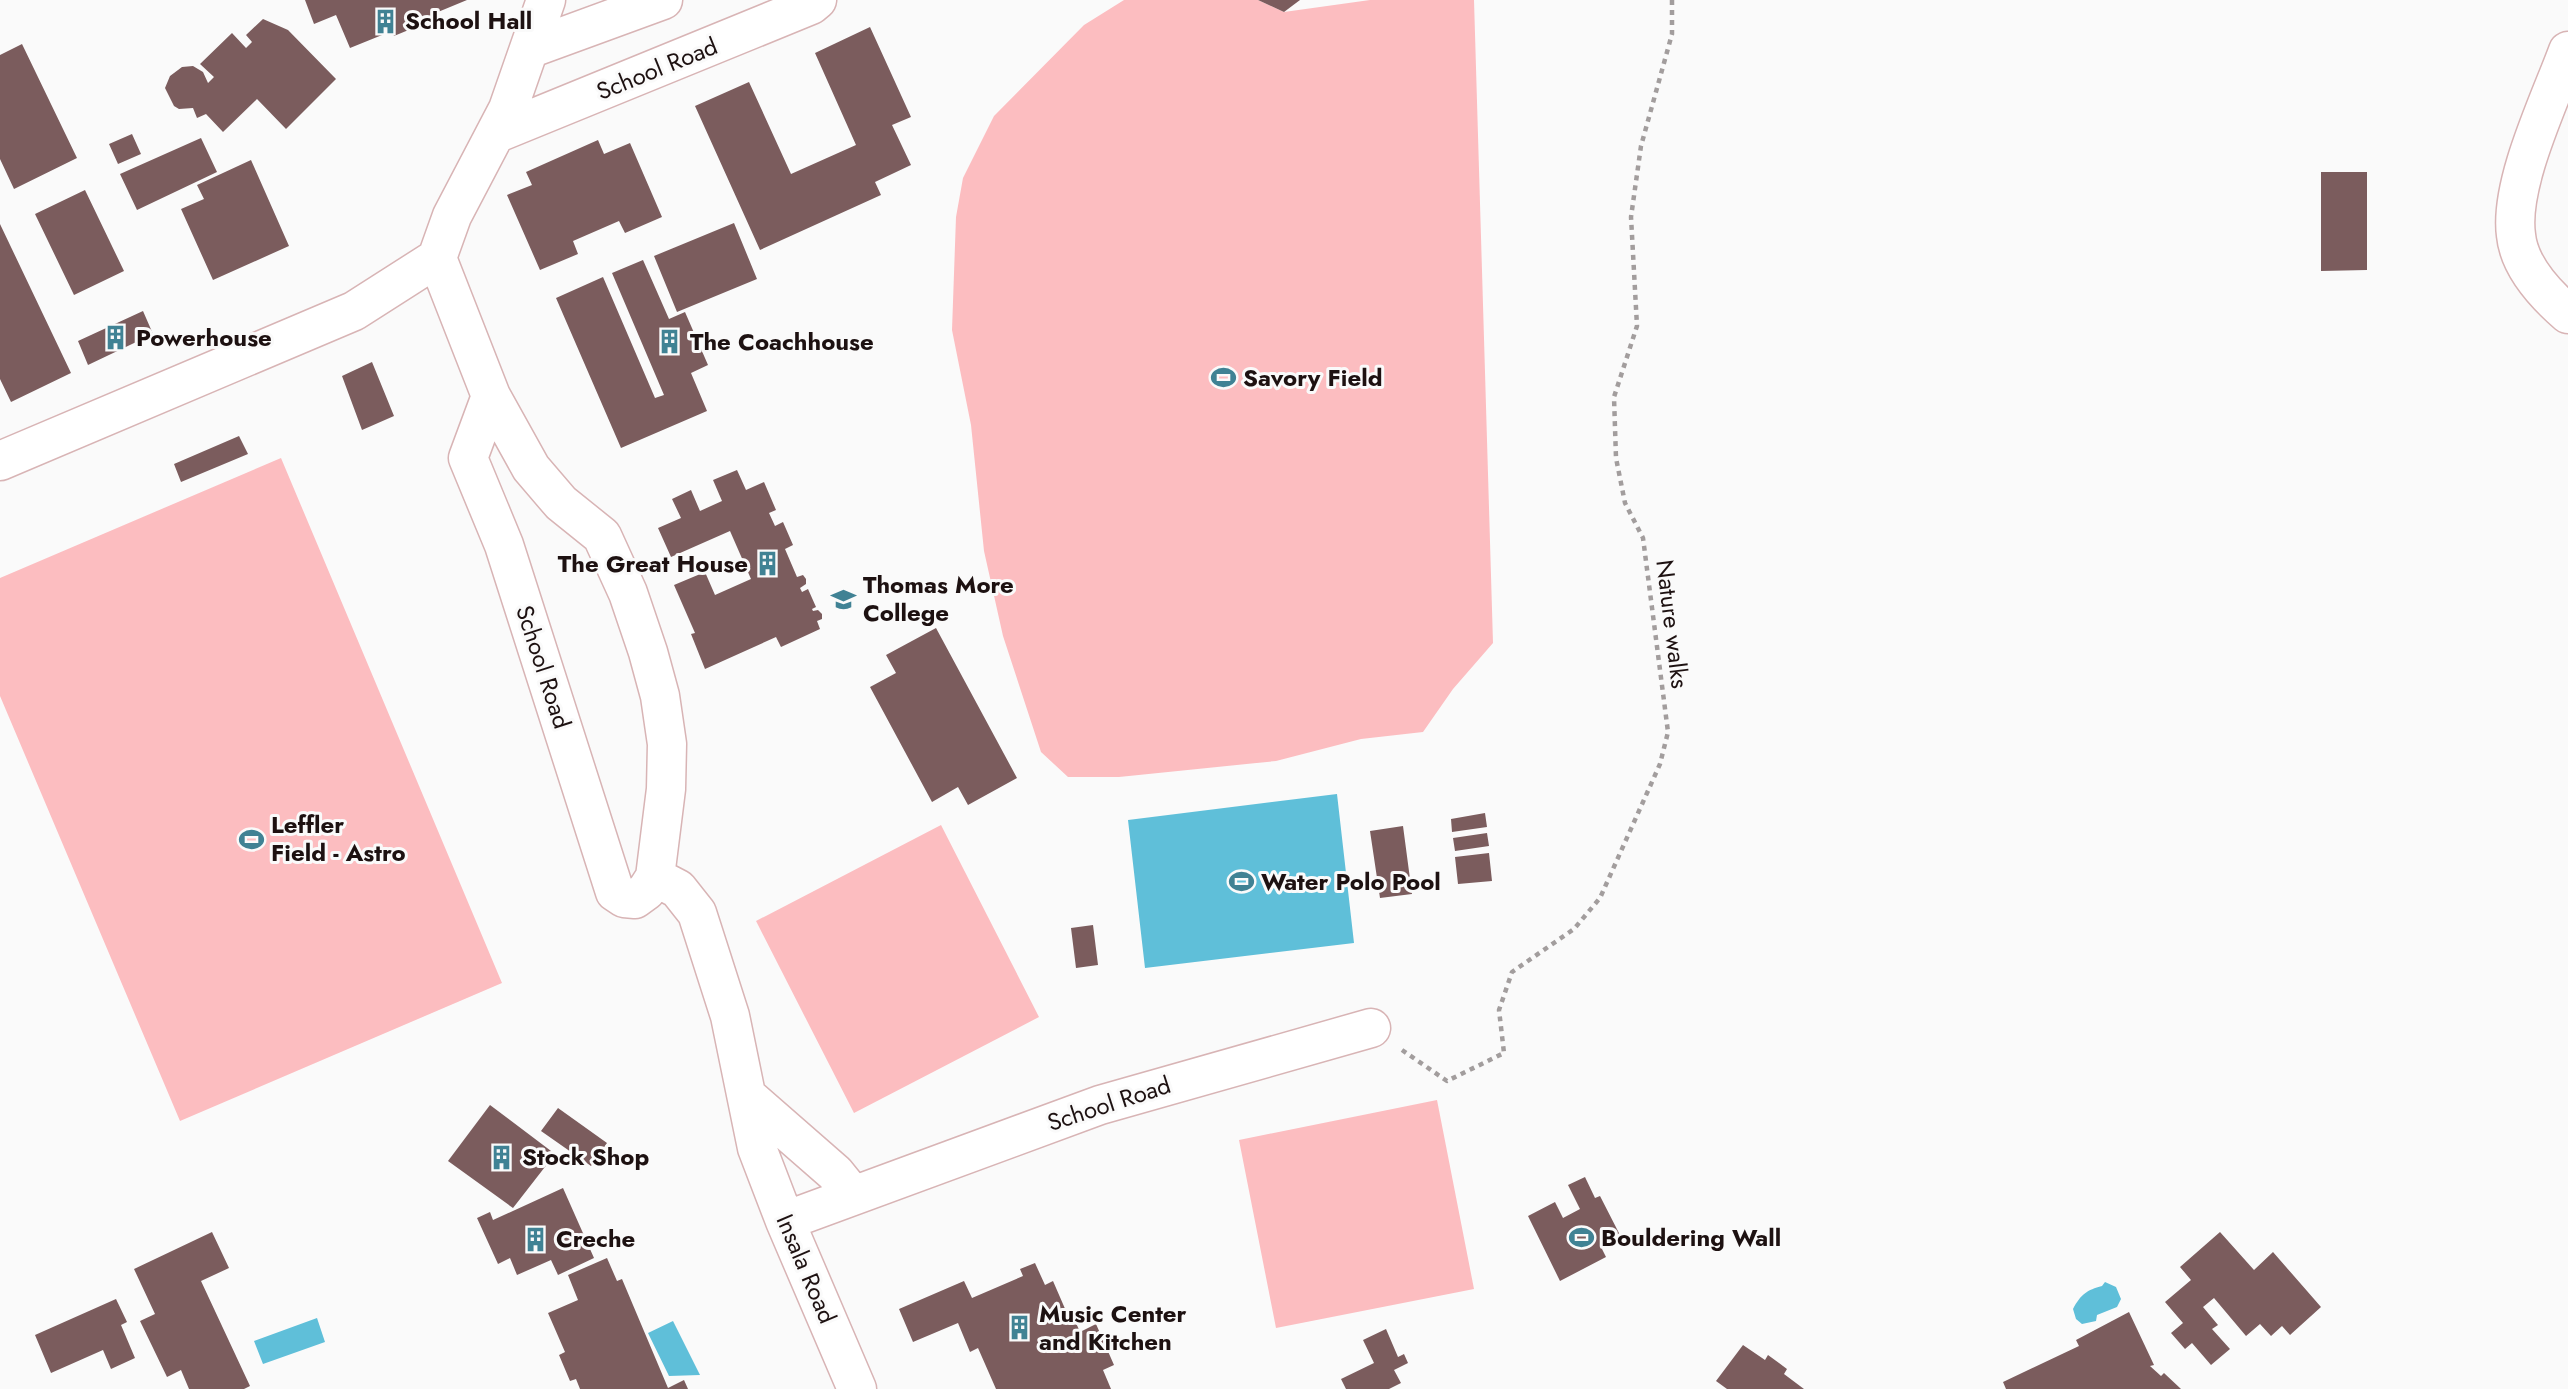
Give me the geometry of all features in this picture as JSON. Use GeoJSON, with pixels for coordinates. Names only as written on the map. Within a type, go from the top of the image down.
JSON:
{"type":"FeatureCollection","features":[{"type":"Feature","properties":{"kind":"street"},"geometry":{"type":"LineString","coordinates":[[0,461],[354,311],[436,258],[453,216],[508,109],[546,0]]}},
{"type":"Feature","properties":{"kind":"street"},"geometry":{"type":"LineString","coordinates":[[529,49],[663,0]]}},
{"type":"Feature","properties":{"kind":"street","name":"School Road"},"geometry":{"type":"LineString","coordinates":[[495,134],[811,5],[817,0]]}},
{"type":"Feature","properties":{"kind":"street"},"geometry":{"type":"LineString","coordinates":[[2568,51],[2533,143],[2517,202],[2515,236],[2529,270],[2568,314]]}},
{"type":"Feature","properties":{"kind":"street"},"geometry":{"type":"LineString","coordinates":[[436,258],[491,396],[531,468],[561,503],[603,536],[632,604],[660,696],[667,744],[666,789],[655,877],[678,889],[696,913],[730,1016],[748,1097],[835,1173],[852,1194]]}},
{"type":"Feature","properties":{"kind":"street","name":"School Road"},"geometry":{"type":"LineString","coordinates":[[491,396],[468,458],[504,545],[615,892],[624,898],[635,899],[646,891],[655,877]]}},
{"type":"Feature","properties":{"kind":"street","name":"School Road"},"geometry":{"type":"LineString","coordinates":[[785,1221],[852,1194],[1100,1105],[1371,1028]]}},
{"type":"Feature","properties":{"kind":"street","name":"Insala Road"},"geometry":{"type":"LineString","coordinates":[[748,1097],[757,1147],[785,1221],[857,1389]]}},
{"type":"Feature","properties":{"kind":"path","name":"Nature walks"},"geometry":{"type":"LineString","coordinates":[[1371,1028],[1447,1081],[1504,1053],[1499,1010],[1512,972],[1574,929],[1600,898],[1660,764],[1668,732],[1643,538],[1625,503],[1616,458],[1614,397],[1637,326],[1631,217],[1641,146],[1672,34],[1672,0]]}},
{"type":"Feature","properties":{"kind":"shaded area","name":"Savory Field"},"geometry":{"type":"Polygon","coordinates":[[[1124,0],[1258,0],[1284,12],[1370,0],[1474,0],[1493,643],[1453,689],[1423,732],[1361,739],[1276,761],[1119,777],[1068,777],[1041,752],[1003,636],[984,551],[971,425],[952,330],[956,217],[963,178],[994,116],[1084,25],[1124,0]]]}},
{"type":"Feature","properties":{"kind":"shaded area","name":"Leffler Field - Astro"},"geometry":{"type":"Polygon","coordinates":[[[281,458],[502,983],[180,1121],[0,696],[0,578],[281,458]]]}},
{"type":"Feature","properties":{"kind":"shaded area"},"geometry":{"type":"Polygon","coordinates":[[[941,825],[1039,1017],[854,1113],[756,921],[941,825]]]}},
{"type":"Feature","properties":{"kind":"shaded area"},"geometry":{"type":"Polygon","coordinates":[[[1437,1100],[1474,1289],[1276,1328],[1239,1140],[1437,1100]]]}},
{"type":"Feature","properties":{"kind":"water","name":"Water Polo Pool"},"geometry":{"type":"Polygon","coordinates":[[[1337,794],[1354,943],[1145,968],[1128,820],[1337,794]]]}},
{"type":"Feature","properties":{"kind":"water"},"geometry":{"type":"Polygon","coordinates":[[[2105,1282],[2116,1287],[2121,1299],[2117,1307],[2097,1315],[2096,1321],[2082,1324],[2076,1319],[2073,1309],[2085,1293],[2105,1282]]]}},
{"type":"Feature","properties":{"kind":"water"},"geometry":{"type":"Polygon","coordinates":[[[317,1318],[325,1342],[263,1364],[254,1341],[317,1318]]]}},
{"type":"Feature","properties":{"kind":"water"},"geometry":{"type":"Polygon","coordinates":[[[673,1321],[700,1375],[669,1376],[648,1333],[673,1321]]]}},
{"type":"Feature","properties":{"kind":"building","name":"School Hall"},"geometry":{"type":"Polygon","coordinates":[[[305,0],[467,0],[438,12],[440,17],[394,36],[392,31],[350,48],[336,15],[314,24],[305,0]]]}},
{"type":"Feature","properties":{"kind":"building"},"geometry":{"type":"Polygon","coordinates":[[[1258,0],[1300,0],[1284,12],[1258,0]]]}},
{"type":"Feature","properties":{"kind":"building"},"geometry":{"type":"Polygon","coordinates":[[[263,19],[288,30],[336,79],[286,129],[257,99],[223,132],[206,114],[197,118],[193,108],[179,109],[174,106],[165,88],[170,76],[182,67],[193,66],[203,72],[208,83],[214,77],[200,64],[232,33],[246,48],[252,42],[246,35],[263,19]]]}},
{"type":"Feature","properties":{"kind":"building"},"geometry":{"type":"Polygon","coordinates":[[[870,27],[911,117],[892,125],[911,165],[875,182],[881,195],[760,250],[695,106],[749,82],[791,174],[856,145],[815,53],[870,27]]]}},
{"type":"Feature","properties":{"kind":"building"},"geometry":{"type":"Polygon","coordinates":[[[22,44],[77,158],[14,189],[0,159],[0,55],[22,44]]]}},
{"type":"Feature","properties":{"kind":"building"},"geometry":{"type":"Polygon","coordinates":[[[132,134],[141,154],[118,164],[109,144],[132,134]]]}},
{"type":"Feature","properties":{"kind":"building"},"geometry":{"type":"Polygon","coordinates":[[[201,138],[217,172],[137,210],[120,174],[201,138]]]}},
{"type":"Feature","properties":{"kind":"building"},"geometry":{"type":"Polygon","coordinates":[[[598,140],[604,154],[630,143],[662,217],[625,233],[619,221],[573,241],[578,254],[540,270],[507,195],[532,185],[526,172],[598,140]]]}},
{"type":"Feature","properties":{"kind":"building"},"geometry":{"type":"Polygon","coordinates":[[[251,160],[289,246],[213,280],[181,209],[204,199],[197,185],[251,160]]]}},
{"type":"Feature","properties":{"kind":"building"},"geometry":{"type":"Polygon","coordinates":[[[2321,172],[2367,172],[2367,270],[2321,271],[2321,172]]]}},
{"type":"Feature","properties":{"kind":"building"},"geometry":{"type":"Polygon","coordinates":[[[85,190],[124,271],[74,295],[35,214],[85,190]]]}},
{"type":"Feature","properties":{"kind":"building"},"geometry":{"type":"Polygon","coordinates":[[[734,223],[757,279],[677,312],[654,256],[734,223]]]}},
{"type":"Feature","properties":{"kind":"building"},"geometry":{"type":"Polygon","coordinates":[[[0,224],[71,373],[11,402],[0,379],[0,224]]]}},
{"type":"Feature","properties":{"kind":"building","name":"The Coachhouse"},"geometry":{"type":"Polygon","coordinates":[[[643,260],[669,319],[685,312],[708,365],[691,373],[707,411],[621,448],[556,298],[603,277],[655,398],[664,395],[612,273],[643,260]]]}},
{"type":"Feature","properties":{"kind":"building","name":"Powerhouse"},"geometry":{"type":"Polygon","coordinates":[[[143,311],[153,334],[88,365],[78,341],[143,311]]]}},
{"type":"Feature","properties":{"kind":"building"},"geometry":{"type":"Polygon","coordinates":[[[372,362],[394,416],[362,430],[342,376],[372,362]]]}},
{"type":"Feature","properties":{"kind":"building"},"geometry":{"type":"Polygon","coordinates":[[[239,436],[248,454],[181,482],[174,464],[239,436]]]}},
{"type":"Feature","properties":{"kind":"building","name":"The Great House"},"geometry":{"type":"Polygon","coordinates":[[[737,470],[746,490],[764,482],[776,510],[769,513],[775,526],[783,522],[793,545],[785,549],[797,577],[803,575],[806,579],[806,584],[800,588],[802,592],[808,589],[816,607],[812,609],[822,614],[822,619],[817,621],[820,629],[781,647],[776,637],[705,669],[691,634],[695,633],[674,585],[705,572],[715,595],[751,579],[730,531],[671,557],[658,528],[681,518],[672,499],[691,490],[700,511],[722,501],[713,480],[737,470]]]}},
{"type":"Feature","properties":{"kind":"building"},"geometry":{"type":"Polygon","coordinates":[[[936,628],[1017,778],[968,805],[958,787],[932,802],[870,687],[896,673],[886,655],[936,628]]]}},
{"type":"Feature","properties":{"kind":"building"},"geometry":{"type":"Polygon","coordinates":[[[1485,813],[1487,827],[1452,832],[1451,819],[1485,813]]]}},
{"type":"Feature","properties":{"kind":"building"},"geometry":{"type":"Polygon","coordinates":[[[1403,826],[1412,894],[1380,898],[1370,831],[1403,826]]]}},
{"type":"Feature","properties":{"kind":"building"},"geometry":{"type":"Polygon","coordinates":[[[1487,833],[1489,846],[1455,851],[1453,838],[1487,833]]]}},
{"type":"Feature","properties":{"kind":"building"},"geometry":{"type":"Polygon","coordinates":[[[1489,853],[1492,881],[1458,884],[1455,857],[1489,853]]]}},
{"type":"Feature","properties":{"kind":"building"},"geometry":{"type":"Polygon","coordinates":[[[1093,925],[1098,965],[1076,968],[1071,928],[1093,925]]]}},
{"type":"Feature","properties":{"kind":"building","name":"Stock Shop"},"geometry":{"type":"Polygon","coordinates":[[[490,1105],[555,1154],[513,1208],[448,1161],[490,1105]]]}},
{"type":"Feature","properties":{"kind":"building"},"geometry":{"type":"Polygon","coordinates":[[[558,1108],[607,1143],[591,1166],[541,1131],[558,1108]]]}},
{"type":"Feature","properties":{"kind":"building"},"geometry":{"type":"Polygon","coordinates":[[[1585,1177],[1595,1198],[1600,1196],[1622,1239],[1602,1249],[1606,1257],[1560,1281],[1528,1216],[1555,1202],[1563,1218],[1580,1209],[1568,1185],[1585,1177]]]}},
{"type":"Feature","properties":{"kind":"building","name":"Creche"},"geometry":{"type":"Polygon","coordinates":[[[563,1188],[594,1258],[558,1275],[551,1260],[517,1275],[510,1258],[498,1264],[477,1218],[490,1212],[493,1220],[563,1188]]]}},
{"type":"Feature","properties":{"kind":"building"},"geometry":{"type":"Polygon","coordinates":[[[212,1232],[229,1268],[201,1281],[250,1386],[244,1389],[189,1389],[181,1370],[167,1377],[140,1321],[155,1314],[134,1269],[212,1232]]]}},
{"type":"Feature","properties":{"kind":"building"},"geometry":{"type":"Polygon","coordinates":[[[2220,1232],[2254,1270],[2273,1252],[2321,1307],[2290,1335],[2282,1326],[2271,1336],[2260,1324],[2246,1336],[2214,1298],[2203,1307],[2218,1325],[2212,1329],[2230,1349],[2211,1365],[2192,1343],[2185,1349],[2171,1333],[2183,1323],[2165,1302],[2191,1280],[2180,1267],[2220,1232]]]}},
{"type":"Feature","properties":{"kind":"building"},"geometry":{"type":"Polygon","coordinates":[[[607,1258],[617,1281],[622,1279],[668,1388],[684,1380],[688,1389],[580,1389],[576,1379],[570,1381],[559,1355],[565,1352],[548,1313],[578,1300],[568,1275],[607,1258]]]}},
{"type":"Feature","properties":{"kind":"building","name":"Music Center and Kitchen"},"geometry":{"type":"Polygon","coordinates":[[[1035,1263],[1045,1285],[1053,1281],[1066,1311],[1070,1309],[1080,1332],[1096,1324],[1114,1365],[1103,1370],[1111,1389],[996,1389],[978,1348],[970,1352],[958,1323],[913,1342],[899,1309],[964,1281],[972,1298],[1023,1276],[1020,1269],[1035,1263]]]}},
{"type":"Feature","properties":{"kind":"building"},"geometry":{"type":"Polygon","coordinates":[[[116,1299],[127,1322],[121,1325],[135,1358],[111,1369],[103,1350],[51,1373],[35,1335],[116,1299]]]}},
{"type":"Feature","properties":{"kind":"building"},"geometry":{"type":"Polygon","coordinates":[[[2129,1312],[2154,1365],[2150,1366],[2161,1376],[2164,1373],[2181,1389],[2006,1389],[2003,1382],[2079,1346],[2076,1340],[2129,1312]]]}},
{"type":"Feature","properties":{"kind":"building"},"geometry":{"type":"Polygon","coordinates":[[[1386,1329],[1398,1357],[1404,1354],[1408,1363],[1394,1370],[1401,1383],[1389,1389],[1346,1389],[1341,1379],[1374,1363],[1363,1340],[1386,1329]]]}},
{"type":"Feature","properties":{"kind":"building"},"geometry":{"type":"Polygon","coordinates":[[[1743,1345],[1765,1360],[1768,1355],[1787,1369],[1784,1374],[1804,1389],[1727,1389],[1716,1381],[1743,1345]]]}},
{"type":"Feature","properties":{"kind":"place","name":"School Hall"},"geometry":{"type":"Point","coordinates":[385,21]}},
{"type":"Feature","properties":{"kind":"place","name":"Powerhouse"},"geometry":{"type":"Point","coordinates":[116,338]}},
{"type":"Feature","properties":{"kind":"place","name":"The Coachhouse"},"geometry":{"type":"Point","coordinates":[670,342]}},
{"type":"Feature","properties":{"kind":"place","name":"Savory Field"},"geometry":{"type":"Point","coordinates":[1223,378]}},
{"type":"Feature","properties":{"kind":"place","name":"The Great House"},"geometry":{"type":"Point","coordinates":[768,564]}},
{"type":"Feature","properties":{"kind":"place","name":"Thomas More College"},"geometry":{"type":"Point","coordinates":[843,599]}},
{"type":"Feature","properties":{"kind":"place","name":"Leffler Field - Astro"},"geometry":{"type":"Point","coordinates":[251,839]}},
{"type":"Feature","properties":{"kind":"place","name":"Water Polo Pool"},"geometry":{"type":"Point","coordinates":[1241,882]}},
{"type":"Feature","properties":{"kind":"place","name":"Stock Shop"},"geometry":{"type":"Point","coordinates":[502,1157]}},
{"type":"Feature","properties":{"kind":"place","name":"Bouldering Wall"},"geometry":{"type":"Point","coordinates":[1581,1238]}},
{"type":"Feature","properties":{"kind":"place","name":"Creche"},"geometry":{"type":"Point","coordinates":[536,1239]}},
{"type":"Feature","properties":{"kind":"place","name":"Music Center and Kitchen"},"geometry":{"type":"Point","coordinates":[1019,1328]}}]}
